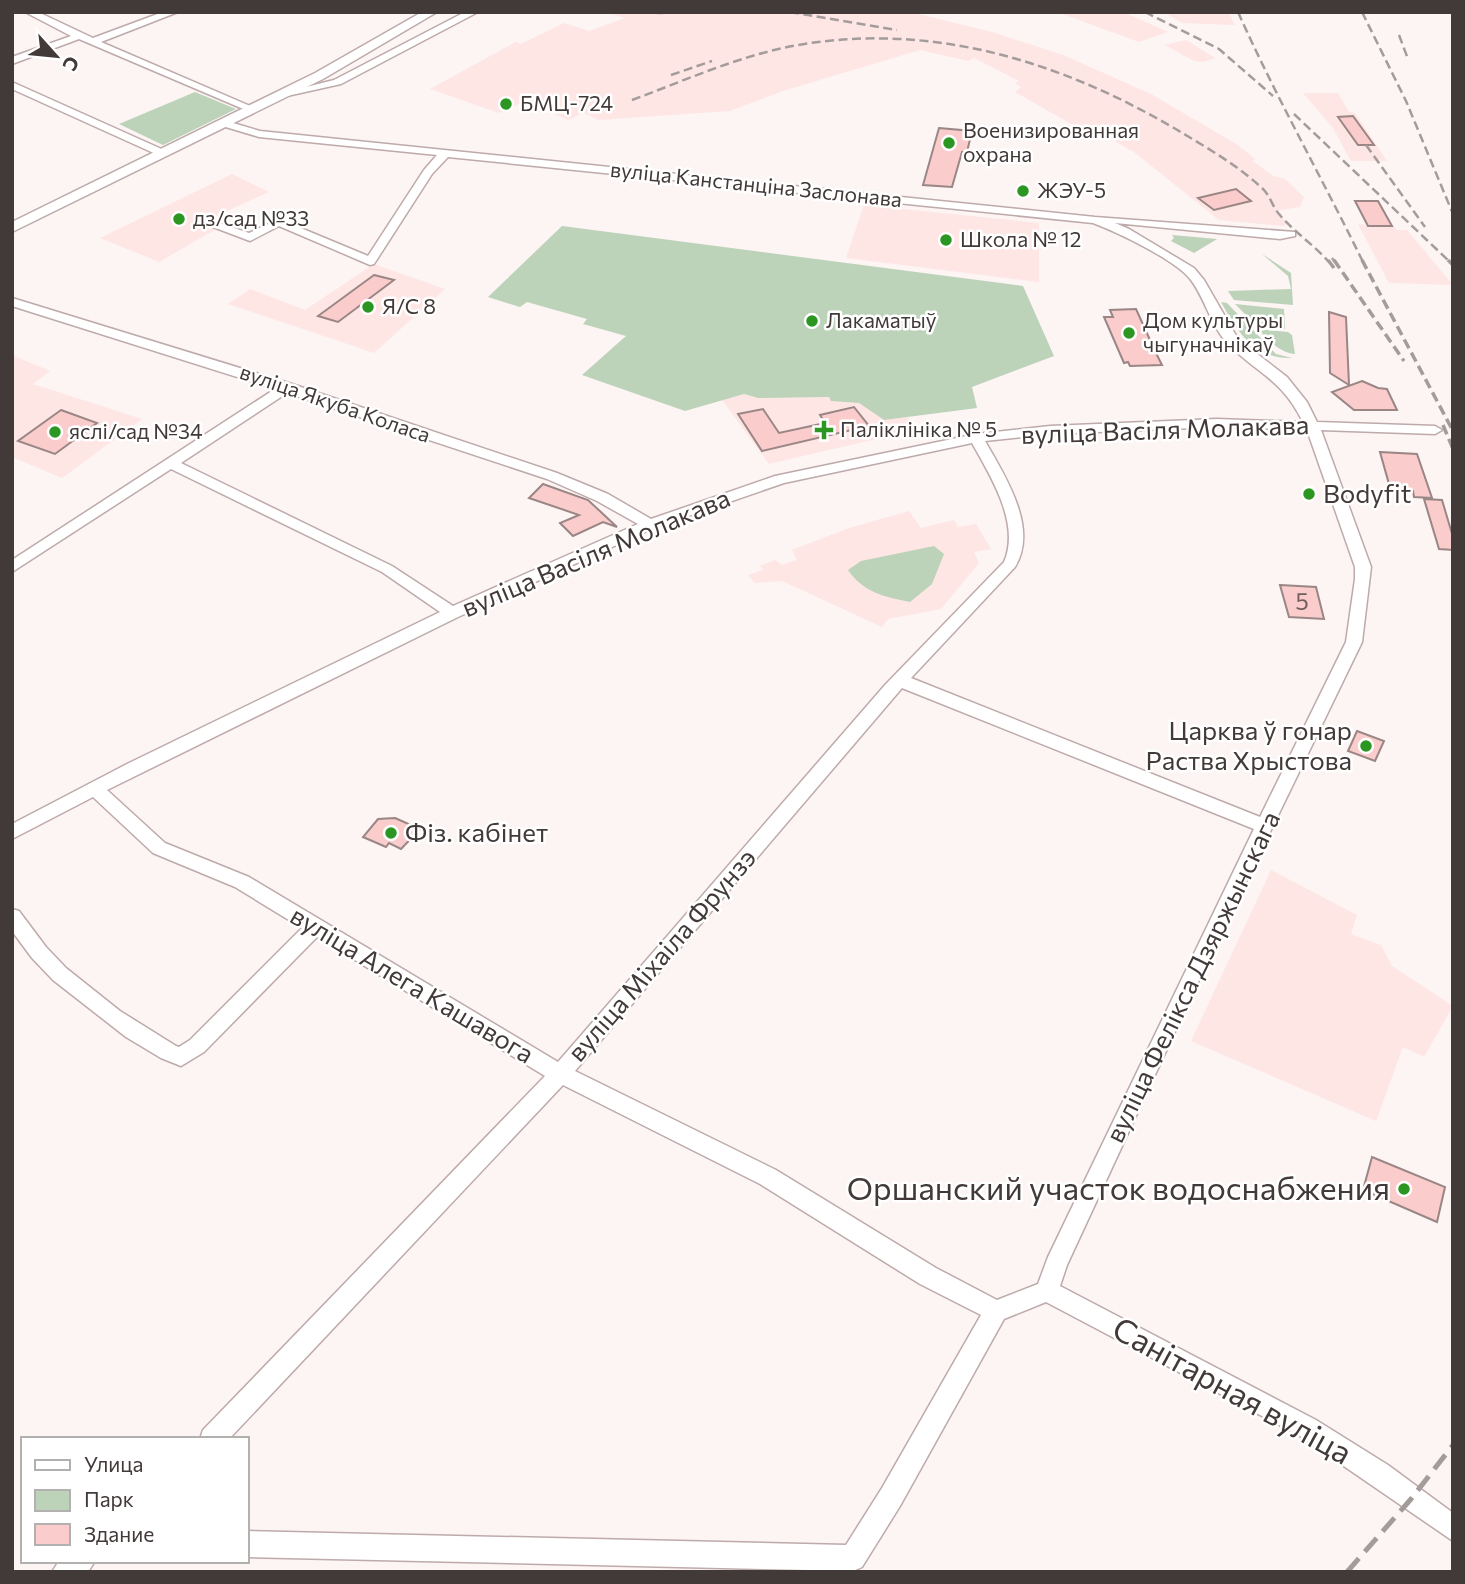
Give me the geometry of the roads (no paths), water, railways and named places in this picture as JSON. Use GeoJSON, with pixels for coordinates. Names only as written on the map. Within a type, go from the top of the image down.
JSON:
{"type":"FeatureCollection","features":[{"type":"Feature","properties":{"kind":"main road"},"geometry":{"type":"LineString","coordinates":[[12,228],[287,93],[430,12]]}},
{"type":"Feature","properties":{"kind":"street"},"geometry":{"type":"LineString","coordinates":[[30,12],[77,37],[252,109]]}},
{"type":"Feature","properties":{"kind":"street"},"geometry":{"type":"LineString","coordinates":[[144,12],[157,18]]}},
{"type":"Feature","properties":{"kind":"street"},"geometry":{"type":"LineString","coordinates":[[91,41],[173,12]]}},
{"type":"Feature","properties":{"kind":"street"},"geometry":{"type":"LineString","coordinates":[[287,93],[337,82],[473,12]]}},
{"type":"Feature","properties":{"kind":"street"},"geometry":{"type":"LineString","coordinates":[[12,61],[77,37]]}},
{"type":"Feature","properties":{"kind":"street"},"geometry":{"type":"LineString","coordinates":[[12,85],[162,153]]}},
{"type":"Feature","properties":{"kind":"street","name":"вуліца Канстанціна Заслонава"},"geometry":{"type":"LineString","coordinates":[[223,123],[259,134],[1095,220],[1122,220],[1280,235],[1291,233]]}},
{"type":"Feature","properties":{"kind":"street"},"geometry":{"type":"LineString","coordinates":[[219,227],[250,237],[279,222],[370,261],[428,172],[446,152]]}},
{"type":"Feature","properties":{"kind":"street","name":"вуліца Фелікса Дзяржынскага"},"geometry":{"type":"LineString","coordinates":[[1047,1291],[1056,1264],[1189,979],[1354,642],[1363,579],[1363,567],[1312,425],[1290,388],[1233,342],[1190,271],[1140,240],[1095,220]]}},
{"type":"Feature","properties":{"kind":"street"},"geometry":{"type":"LineString","coordinates":[[1140,240],[1140,233],[1148,227],[1169,225]]}},
{"type":"Feature","properties":{"kind":"street","name":"вуліца Якуба Коласа"},"geometry":{"type":"LineString","coordinates":[[12,302],[287,387],[604,499],[649,525]]}},
{"type":"Feature","properties":{"kind":"street"},"geometry":{"type":"LineString","coordinates":[[15,563],[172,464],[287,387]]}},
{"type":"Feature","properties":{"kind":"street","name":"вуліца Васіля Молакава"},"geometry":{"type":"LineString","coordinates":[[12,832],[287,691],[452,613],[649,525],[780,479],[976,438],[1127,425],[1209,423],[1435,430]]}},
{"type":"Feature","properties":{"kind":"street","name":"вуліца Міхаіла Фрунзэ"},"geometry":{"type":"LineString","coordinates":[[214,1437],[560,1074],[899,680],[1010,564],[1016,550],[1017,531],[1009,505],[976,438]]}},
{"type":"Feature","properties":{"kind":"street"},"geometry":{"type":"LineString","coordinates":[[172,464],[387,569],[452,613]]}},
{"type":"Feature","properties":{"kind":"street"},"geometry":{"type":"LineString","coordinates":[[899,680],[1265,826]]}},
{"type":"Feature","properties":{"kind":"street","name":"вуліца Алега Кашавога"},"geometry":{"type":"LineString","coordinates":[[95,789],[159,848],[242,882],[560,1074],[768,1177],[928,1276],[996,1311]]}},
{"type":"Feature","properties":{"kind":"street"},"geometry":{"type":"LineString","coordinates":[[12,916],[48,964],[167,1054],[181,1057],[197,1046],[315,927]]}},
{"type":"Feature","properties":{"kind":"street"},"geometry":{"type":"LineString","coordinates":[[248,1544],[850,1565],[996,1311],[1047,1291]]}},
{"type":"Feature","properties":{"kind":"street","name":"Санітарная вуліца"},"geometry":{"type":"LineString","coordinates":[[1047,1291],[1308,1428],[1379,1474],[1453,1529]]}},
{"type":"Feature","properties":{"kind":"railway"},"geometry":{"type":"LineString","coordinates":[[657,13],[702,12]]}},
{"type":"Feature","properties":{"kind":"railway"},"geometry":{"type":"LineString","coordinates":[[790,12],[897,30]]}},
{"type":"Feature","properties":{"kind":"railway"},"geometry":{"type":"LineString","coordinates":[[1145,12],[1219,49],[1273,96]]}},
{"type":"Feature","properties":{"kind":"railway"},"geometry":{"type":"LineString","coordinates":[[1238,12],[1363,262]]}},
{"type":"Feature","properties":{"kind":"railway"},"geometry":{"type":"LineString","coordinates":[[1362,12],[1406,101],[1453,214]]}},
{"type":"Feature","properties":{"kind":"railway"},"geometry":{"type":"LineString","coordinates":[[1399,35],[1408,59]]}},
{"type":"Feature","properties":{"kind":"railway"},"geometry":{"type":"LineString","coordinates":[[632,100],[735,62],[798,45],[848,39],[897,39],[946,43],[993,53],[1040,66],[1086,84],[1130,104],[1208,149],[1262,188],[1285,221],[1329,262]]}},
{"type":"Feature","properties":{"kind":"railway"},"geometry":{"type":"LineString","coordinates":[[671,75],[712,61]]}},
{"type":"Feature","properties":{"kind":"railway"},"geometry":{"type":"LineString","coordinates":[[1294,114],[1450,262]]}},
{"type":"Feature","properties":{"kind":"railway"},"geometry":{"type":"LineString","coordinates":[[1366,145],[1425,227]]}},
{"type":"Feature","properties":{"kind":"railway"},"geometry":{"type":"LineString","coordinates":[[1332,258],[1335,262]]}},
{"type":"Feature","properties":{"kind":"railway"},"geometry":{"type":"LineString","coordinates":[[1328,260],[1334,268]]}},
{"type":"Feature","properties":{"kind":"railway"},"geometry":{"type":"LineString","coordinates":[[1334,260],[1404,361]]}},
{"type":"Feature","properties":{"kind":"railway"},"geometry":{"type":"LineString","coordinates":[[1362,260],[1453,431]]}},
{"type":"Feature","properties":{"kind":"railway"},"geometry":{"type":"LineString","coordinates":[[1450,262],[1453,265]]}},
{"type":"Feature","properties":{"kind":"railway"},"geometry":{"type":"LineString","coordinates":[[1443,425],[1453,449]]}},
{"type":"Feature","properties":{"kind":"railway"},"geometry":{"type":"LineString","coordinates":[[1347,1572],[1411,1499],[1453,1445]]}},
{"type":"Feature","properties":{"kind":"place","name":"БМЦ-724"},"geometry":{"type":"Point","coordinates":[506,104]}},
{"type":"Feature","properties":{"kind":"place","name":"Военизированная охрана"},"geometry":{"type":"Point","coordinates":[949,143]}},
{"type":"Feature","properties":{"kind":"place","name":"ЖЭУ-5"},"geometry":{"type":"Point","coordinates":[1023,191]}},
{"type":"Feature","properties":{"kind":"place","name":"дз/сад №33"},"geometry":{"type":"Point","coordinates":[179,219]}},
{"type":"Feature","properties":{"kind":"place","name":"Школа № 12"},"geometry":{"type":"Point","coordinates":[946,240]}},
{"type":"Feature","properties":{"kind":"place","name":"Я/С 8"},"geometry":{"type":"Point","coordinates":[368,307]}},
{"type":"Feature","properties":{"kind":"place","name":"Лакаматыў"},"geometry":{"type":"Point","coordinates":[812,321]}},
{"type":"Feature","properties":{"kind":"place","name":"Дом культуры чыгуначнікаў"},"geometry":{"type":"Point","coordinates":[1129,333]}},
{"type":"Feature","properties":{"kind":"place","name":"Паліклініка № 5"},"geometry":{"type":"Point","coordinates":[824,430]}},
{"type":"Feature","properties":{"kind":"place","name":"яслі/сад №34"},"geometry":{"type":"Point","coordinates":[55,432]}},
{"type":"Feature","properties":{"kind":"place","name":"Bodyfit"},"geometry":{"type":"Point","coordinates":[1309,494]}},
{"type":"Feature","properties":{"kind":"place","name":"Царква ў гонар Раства Хрыстова"},"geometry":{"type":"Point","coordinates":[1366,746]}},
{"type":"Feature","properties":{"kind":"place","name":"Фіз. кабінет"},"geometry":{"type":"Point","coordinates":[391,833]}},
{"type":"Feature","properties":{"kind":"place","name":"Оршанский участок водоснабжения"},"geometry":{"type":"Point","coordinates":[1404,1189]}}]}
